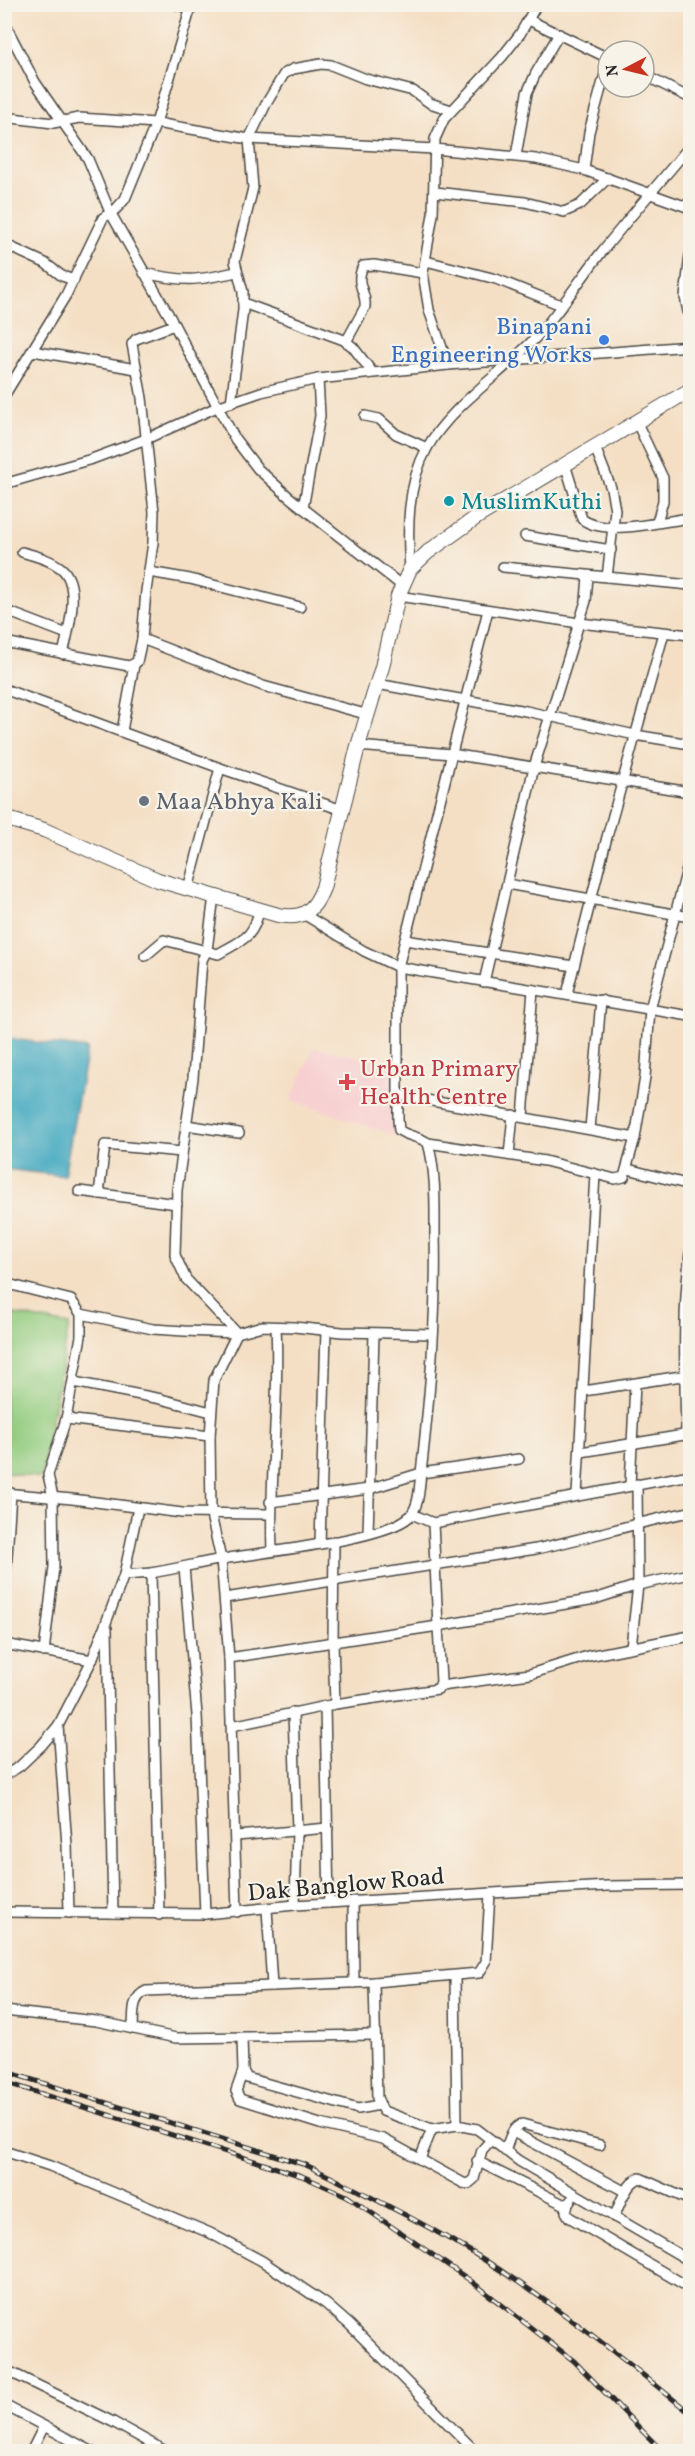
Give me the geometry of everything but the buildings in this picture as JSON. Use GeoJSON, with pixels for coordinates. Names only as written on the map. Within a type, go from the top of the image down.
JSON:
{"type":"FeatureCollection","features":[{"type":"Feature","properties":{"kind":"main road"},"geometry":{"type":"LineString","coordinates":[[4,818],[44,830],[158,880],[287,917],[305,915],[316,906],[323,888],[400,591],[410,569],[428,552],[477,517],[690,390]]}},
{"type":"Feature","properties":{"kind":"street"},"geometry":{"type":"LineString","coordinates":[[4,396],[74,280],[103,218],[122,204],[156,123],[192,7],[175,4]]}},
{"type":"Feature","properties":{"kind":"street"},"geometry":{"type":"LineString","coordinates":[[448,365],[429,310],[423,273],[435,192],[434,149],[438,131],[451,110],[502,57],[529,20],[537,4]]}},
{"type":"Feature","properties":{"kind":"street"},"geometry":{"type":"LineString","coordinates":[[529,20],[596,52]]}},
{"type":"Feature","properties":{"kind":"street"},"geometry":{"type":"LineString","coordinates":[[4,22],[35,82],[88,159],[110,212],[235,439],[258,469],[400,591],[488,610],[690,635]]}},
{"type":"Feature","properties":{"kind":"street"},"geometry":{"type":"LineString","coordinates":[[516,156],[527,93],[559,34]]}},
{"type":"Feature","properties":{"kind":"street"},"geometry":{"type":"LineString","coordinates":[[231,403],[243,303],[243,292],[235,261],[253,188],[249,139],[284,74],[293,69],[321,64],[331,65],[366,79],[412,91],[430,103],[451,110]]}},
{"type":"Feature","properties":{"kind":"street"},"geometry":{"type":"LineString","coordinates":[[656,81],[690,98]]}},
{"type":"Feature","properties":{"kind":"street"},"geometry":{"type":"LineString","coordinates":[[584,170],[589,132],[598,99]]}},
{"type":"Feature","properties":{"kind":"street"},"geometry":{"type":"LineString","coordinates":[[4,117],[47,122],[63,122],[79,118],[156,123],[249,139],[516,156],[584,170],[690,208]]}},
{"type":"Feature","properties":{"kind":"street"},"geometry":{"type":"LineString","coordinates":[[410,569],[408,538],[410,502],[427,448],[466,402],[515,360],[690,146]]}},
{"type":"Feature","properties":{"kind":"street"},"geometry":{"type":"LineString","coordinates":[[435,192],[525,202],[564,212],[580,205],[608,178]]}},
{"type":"Feature","properties":{"kind":"street"},"geometry":{"type":"LineString","coordinates":[[4,244],[45,263],[62,276],[74,280]]}},
{"type":"Feature","properties":{"kind":"street"},"geometry":{"type":"LineString","coordinates":[[690,255],[685,297],[690,321]]}},
{"type":"Feature","properties":{"kind":"street"},"geometry":{"type":"LineString","coordinates":[[426,261],[496,279],[561,305]]}},
{"type":"Feature","properties":{"kind":"street"},"geometry":{"type":"LineString","coordinates":[[346,342],[364,307],[365,302],[359,283],[363,266],[374,264],[423,273]]}},
{"type":"Feature","properties":{"kind":"street"},"geometry":{"type":"LineString","coordinates":[[144,273],[188,281],[236,272]]}},
{"type":"Feature","properties":{"kind":"street"},"geometry":{"type":"LineString","coordinates":[[243,303],[346,342],[358,352],[372,372]]}},
{"type":"Feature","properties":{"kind":"street"},"geometry":{"type":"LineString","coordinates":[[122,731],[134,665],[137,662],[142,639],[153,543],[154,512],[133,341],[174,325]]}},
{"type":"Feature","properties":{"kind":"street"},"geometry":{"type":"LineString","coordinates":[[4,484],[92,459],[146,439],[218,407],[261,393],[318,379],[448,365],[690,346]]}},
{"type":"Feature","properties":{"kind":"street"},"geometry":{"type":"LineString","coordinates":[[33,351],[136,369]]}},
{"type":"Feature","properties":{"kind":"street"},"geometry":{"type":"LineString","coordinates":[[4,374],[15,379]]}},
{"type":"Feature","properties":{"kind":"street"},"geometry":{"type":"LineString","coordinates":[[303,508],[320,416],[318,379]]}},
{"type":"Feature","properties":{"kind":"street"},"geometry":{"type":"LineString","coordinates":[[365,416],[379,419],[396,434],[427,448]]}},
{"type":"Feature","properties":{"kind":"street"},"geometry":{"type":"LineString","coordinates":[[637,423],[663,478],[663,501],[657,522]]}},
{"type":"Feature","properties":{"kind":"street"},"geometry":{"type":"LineString","coordinates":[[595,447],[611,488],[615,510],[607,577]]}},
{"type":"Feature","properties":{"kind":"street"},"geometry":{"type":"LineString","coordinates":[[565,464],[582,519],[593,525],[614,528],[690,518]]}},
{"type":"Feature","properties":{"kind":"street"},"geometry":{"type":"LineString","coordinates":[[525,536],[610,550]]}},
{"type":"Feature","properties":{"kind":"street"},"geometry":{"type":"LineString","coordinates":[[22,552],[53,562],[64,570],[70,580],[72,607],[63,654]]}},
{"type":"Feature","properties":{"kind":"street"},"geometry":{"type":"LineString","coordinates":[[503,567],[690,585]]}},
{"type":"Feature","properties":{"kind":"street"},"geometry":{"type":"LineString","coordinates":[[148,572],[190,579],[300,608]]}},
{"type":"Feature","properties":{"kind":"street"},"geometry":{"type":"LineString","coordinates":[[484,981],[534,767],[586,601],[588,576]]}},
{"type":"Feature","properties":{"kind":"street"},"geometry":{"type":"LineString","coordinates":[[4,610],[67,634]]}},
{"type":"Feature","properties":{"kind":"street"},"geometry":{"type":"LineString","coordinates":[[488,610],[398,967],[399,1130],[405,1134],[422,1138],[428,1143],[509,1155],[620,1179],[624,1177],[635,1138],[645,1077],[650,1009],[690,858]]}},
{"type":"Feature","properties":{"kind":"street"},"geometry":{"type":"LineString","coordinates":[[567,994],[622,782],[664,633]]}},
{"type":"Feature","properties":{"kind":"street"},"geometry":{"type":"LineString","coordinates":[[142,639],[263,686],[369,715]]}},
{"type":"Feature","properties":{"kind":"street"},"geometry":{"type":"LineString","coordinates":[[4,642],[134,665]]}},
{"type":"Feature","properties":{"kind":"street"},"geometry":{"type":"LineString","coordinates":[[377,684],[690,744]]}},
{"type":"Feature","properties":{"kind":"street"},"geometry":{"type":"LineString","coordinates":[[4,689],[342,810]]}},
{"type":"Feature","properties":{"kind":"street"},"geometry":{"type":"LineString","coordinates":[[358,746],[451,754],[690,792]]}},
{"type":"Feature","properties":{"kind":"street"},"geometry":{"type":"LineString","coordinates":[[188,889],[220,768]]}},
{"type":"Feature","properties":{"kind":"street"},"geometry":{"type":"LineString","coordinates":[[507,884],[690,917]]}},
{"type":"Feature","properties":{"kind":"street"},"geometry":{"type":"LineString","coordinates":[[214,896],[207,950],[202,960],[193,1078],[177,1204],[175,1255],[186,1279],[237,1333]]}},
{"type":"Feature","properties":{"kind":"street"},"geometry":{"type":"LineString","coordinates":[[145,956],[164,940],[218,954],[249,936],[256,927],[259,910]]}},
{"type":"Feature","properties":{"kind":"street"},"geometry":{"type":"LineString","coordinates":[[305,915],[364,951],[398,967],[690,1016]]}},
{"type":"Feature","properties":{"kind":"street"},"geometry":{"type":"LineString","coordinates":[[405,940],[574,966]]}},
{"type":"Feature","properties":{"kind":"street"},"geometry":{"type":"LineString","coordinates":[[509,1155],[518,1116],[533,990]]}},
{"type":"Feature","properties":{"kind":"street"},"geometry":{"type":"LineString","coordinates":[[590,1129],[601,1000]]}},
{"type":"Feature","properties":{"kind":"street"},"geometry":{"type":"LineString","coordinates":[[399,1095],[635,1138]]}},
{"type":"Feature","properties":{"kind":"street"},"geometry":{"type":"LineString","coordinates":[[186,1125],[239,1133]]}},
{"type":"Feature","properties":{"kind":"street"},"geometry":{"type":"LineString","coordinates":[[124,1575],[151,1573],[221,1559],[320,1544],[389,1528],[403,1522],[412,1514],[418,1501],[421,1473],[436,1286],[435,1212],[428,1143]]}},
{"type":"Feature","properties":{"kind":"street"},"geometry":{"type":"LineString","coordinates":[[99,1194],[105,1144],[182,1152]]}},
{"type":"Feature","properties":{"kind":"street"},"geometry":{"type":"LineString","coordinates":[[628,1169],[690,1185]]}},
{"type":"Feature","properties":{"kind":"street"},"geometry":{"type":"LineString","coordinates":[[577,1495],[595,1174]]}},
{"type":"Feature","properties":{"kind":"street"},"geometry":{"type":"LineString","coordinates":[[79,1191],[177,1204]]}},
{"type":"Feature","properties":{"kind":"street"},"geometry":{"type":"LineString","coordinates":[[581,1452],[688,1434],[687,1284],[690,1253]]}},
{"type":"Feature","properties":{"kind":"street"},"geometry":{"type":"LineString","coordinates":[[4,1283],[71,1300],[81,1314],[81,1336],[74,1382],[66,1419],[48,1475],[53,1497],[54,1567],[44,1652]]}},
{"type":"Feature","properties":{"kind":"street"},"geometry":{"type":"LineString","coordinates":[[81,1314],[153,1329],[237,1333],[262,1326],[374,1334],[433,1334]]}},
{"type":"Feature","properties":{"kind":"street"},"geometry":{"type":"LineString","coordinates":[[272,1551],[270,1502],[279,1375],[276,1327]]}},
{"type":"Feature","properties":{"kind":"street"},"geometry":{"type":"LineString","coordinates":[[320,1544],[326,1331]]}},
{"type":"Feature","properties":{"kind":"street"},"geometry":{"type":"LineString","coordinates":[[237,1333],[214,1380],[210,1436],[211,1515],[221,1559],[230,1658],[237,1912]]}},
{"type":"Feature","properties":{"kind":"street"},"geometry":{"type":"LineString","coordinates":[[368,1533],[374,1334]]}},
{"type":"Feature","properties":{"kind":"street"},"geometry":{"type":"LineString","coordinates":[[584,1391],[688,1376]]}},
{"type":"Feature","properties":{"kind":"street"},"geometry":{"type":"LineString","coordinates":[[74,1382],[161,1399],[211,1412]]}},
{"type":"Feature","properties":{"kind":"street"},"geometry":{"type":"LineString","coordinates":[[631,1647],[638,1585],[638,1522],[631,1443],[635,1384]]}},
{"type":"Feature","properties":{"kind":"street"},"geometry":{"type":"LineString","coordinates":[[66,1419],[210,1436]]}},
{"type":"Feature","properties":{"kind":"street"},"geometry":{"type":"LineString","coordinates":[[270,1502],[369,1489],[421,1473],[519,1459]]}},
{"type":"Feature","properties":{"kind":"street"},"geometry":{"type":"LineString","coordinates":[[412,1514],[433,1523],[690,1474]]}},
{"type":"Feature","properties":{"kind":"street"},"geometry":{"type":"LineString","coordinates":[[4,1604],[8,1493],[211,1515],[271,1514]]}},
{"type":"Feature","properties":{"kind":"street"},"geometry":{"type":"LineString","coordinates":[[4,1776],[20,1766],[58,1726],[92,1660],[124,1575],[138,1508]]}},
{"type":"Feature","properties":{"kind":"street"},"geometry":{"type":"LineString","coordinates":[[225,1598],[436,1566],[570,1542],[638,1522],[690,1512]]}},
{"type":"Feature","properties":{"kind":"street"},"geometry":{"type":"LineString","coordinates":[[433,1523],[441,1686]]}},
{"type":"Feature","properties":{"kind":"street"},"geometry":{"type":"LineString","coordinates":[[329,1903],[328,1828],[334,1541]]}},
{"type":"Feature","properties":{"kind":"street"},"geometry":{"type":"LineString","coordinates":[[184,1567],[198,1715],[205,1914]]}},
{"type":"Feature","properties":{"kind":"street"},"geometry":{"type":"LineString","coordinates":[[151,1573],[159,1915]]}},
{"type":"Feature","properties":{"kind":"street"},"geometry":{"type":"LineString","coordinates":[[230,1658],[595,1599],[638,1585],[690,1574]]}},
{"type":"Feature","properties":{"kind":"street"},"geometry":{"type":"LineString","coordinates":[[106,1624],[113,1913]]}},
{"type":"Feature","properties":{"kind":"street"},"geometry":{"type":"LineString","coordinates":[[232,1726],[330,1705],[530,1674],[588,1656],[690,1636]]}},
{"type":"Feature","properties":{"kind":"street"},"geometry":{"type":"LineString","coordinates":[[4,1644],[92,1660]]}},
{"type":"Feature","properties":{"kind":"street"},"geometry":{"type":"LineString","coordinates":[[293,1712],[297,1830],[296,1905]]}},
{"type":"Feature","properties":{"kind":"street"},"geometry":{"type":"LineString","coordinates":[[58,1726],[67,1845],[69,1913]]}},
{"type":"Feature","properties":{"kind":"street"},"geometry":{"type":"LineString","coordinates":[[236,1836],[328,1828]]}},
{"type":"Feature","properties":{"kind":"street","name":"Dak Banglow Road"},"geometry":{"type":"LineString","coordinates":[[4,1912],[205,1914],[352,1901],[637,1884],[690,1885]]}},
{"type":"Feature","properties":{"kind":"street"},"geometry":{"type":"LineString","coordinates":[[133,2029],[135,2000],[146,1991],[374,1983],[479,1974],[484,1969],[490,1893]]}},
{"type":"Feature","properties":{"kind":"street"},"geometry":{"type":"LineString","coordinates":[[352,1901],[354,1983]]}},
{"type":"Feature","properties":{"kind":"street"},"geometry":{"type":"LineString","coordinates":[[267,1909],[272,1986]]}},
{"type":"Feature","properties":{"kind":"street"},"geometry":{"type":"LineString","coordinates":[[454,1977],[457,2125]]}},
{"type":"Feature","properties":{"kind":"street"},"geometry":{"type":"LineString","coordinates":[[374,1983],[374,2035],[379,2105],[389,2114],[432,2129],[457,2125],[477,2129],[505,2151],[690,2261]]}},
{"type":"Feature","properties":{"kind":"street"},"geometry":{"type":"LineString","coordinates":[[4,2011],[96,2021],[176,2038],[374,2035]]}},
{"type":"Feature","properties":{"kind":"street"},"geometry":{"type":"LineString","coordinates":[[242,2038],[243,2071],[236,2091],[240,2099],[320,2124],[383,2139],[468,2184],[474,2179],[477,2161],[482,2150],[491,2140]]}},
{"type":"Feature","properties":{"kind":"street"},"geometry":{"type":"LineString","coordinates":[[243,2071],[247,2078],[254,2082],[358,2109],[379,2105]]}},
{"type":"Feature","properties":{"kind":"street"},"geometry":{"type":"LineString","coordinates":[[505,2151],[516,2126],[529,2124],[600,2145]]}},
{"type":"Feature","properties":{"kind":"street"},"geometry":{"type":"LineString","coordinates":[[420,2159],[432,2129]]}},
{"type":"Feature","properties":{"kind":"street"},"geometry":{"type":"LineString","coordinates":[[513,2132],[626,2193]]}},
{"type":"Feature","properties":{"kind":"street"},"geometry":{"type":"LineString","coordinates":[[4,2151],[50,2166],[210,2233],[262,2261],[326,2304],[350,2325],[476,2451]]}},
{"type":"Feature","properties":{"kind":"street"},"geometry":{"type":"LineString","coordinates":[[477,2161],[563,2204],[568,2204]]}},
{"type":"Feature","properties":{"kind":"street"},"geometry":{"type":"LineString","coordinates":[[614,2217],[633,2180],[640,2178],[684,2198]]}},
{"type":"Feature","properties":{"kind":"street"},"geometry":{"type":"LineString","coordinates":[[575,2194],[568,2204],[566,2212],[569,2217],[690,2288]]}},
{"type":"Feature","properties":{"kind":"street"},"geometry":{"type":"LineString","coordinates":[[4,2369],[167,2451]]}},
{"type":"Feature","properties":{"kind":"street"},"geometry":{"type":"LineString","coordinates":[[4,2405],[93,2451]]}},
{"type":"Feature","properties":{"kind":"street"},"geometry":{"type":"LineString","coordinates":[[31,2451],[44,2426]]}},
{"type":"Feature","properties":{"kind":"shaded area","name":"Urban Primary Health Centre"},"geometry":{"type":"Polygon","coordinates":[[[314,1047],[394,1065],[397,1136],[291,1100],[314,1047]]]}},
{"type":"Feature","properties":{"kind":"green space"},"geometry":{"type":"Polygon","coordinates":[[[4,1312],[69,1325],[41,1478],[5,1472],[4,1312]]]}},
{"type":"Feature","properties":{"kind":"water"},"geometry":{"type":"Polygon","coordinates":[[[5,1038],[87,1049],[64,1176],[5,1169],[5,1038]]]}},
{"type":"Feature","properties":{"kind":"railway"},"geometry":{"type":"LineString","coordinates":[[4,2071],[306,2165],[396,2210],[483,2259],[589,2333],[690,2413]]}},
{"type":"Feature","properties":{"kind":"railway"},"geometry":{"type":"LineString","coordinates":[[4,2082],[302,2176],[347,2196],[471,2281],[574,2361],[663,2452]]}},
{"type":"Feature","properties":{"kind":"place","name":"Binapani Engineering Works"},"geometry":{"type":"Point","coordinates":[604,340]}},
{"type":"Feature","properties":{"kind":"place","name":"MuslimKuthi"},"geometry":{"type":"Point","coordinates":[449,501]}},
{"type":"Feature","properties":{"kind":"place","name":"Maa Abhya Kali"},"geometry":{"type":"Point","coordinates":[144,801]}},
{"type":"Feature","properties":{"kind":"place","name":"Urban Primary Health Centre"},"geometry":{"type":"Point","coordinates":[347,1082]}}]}
